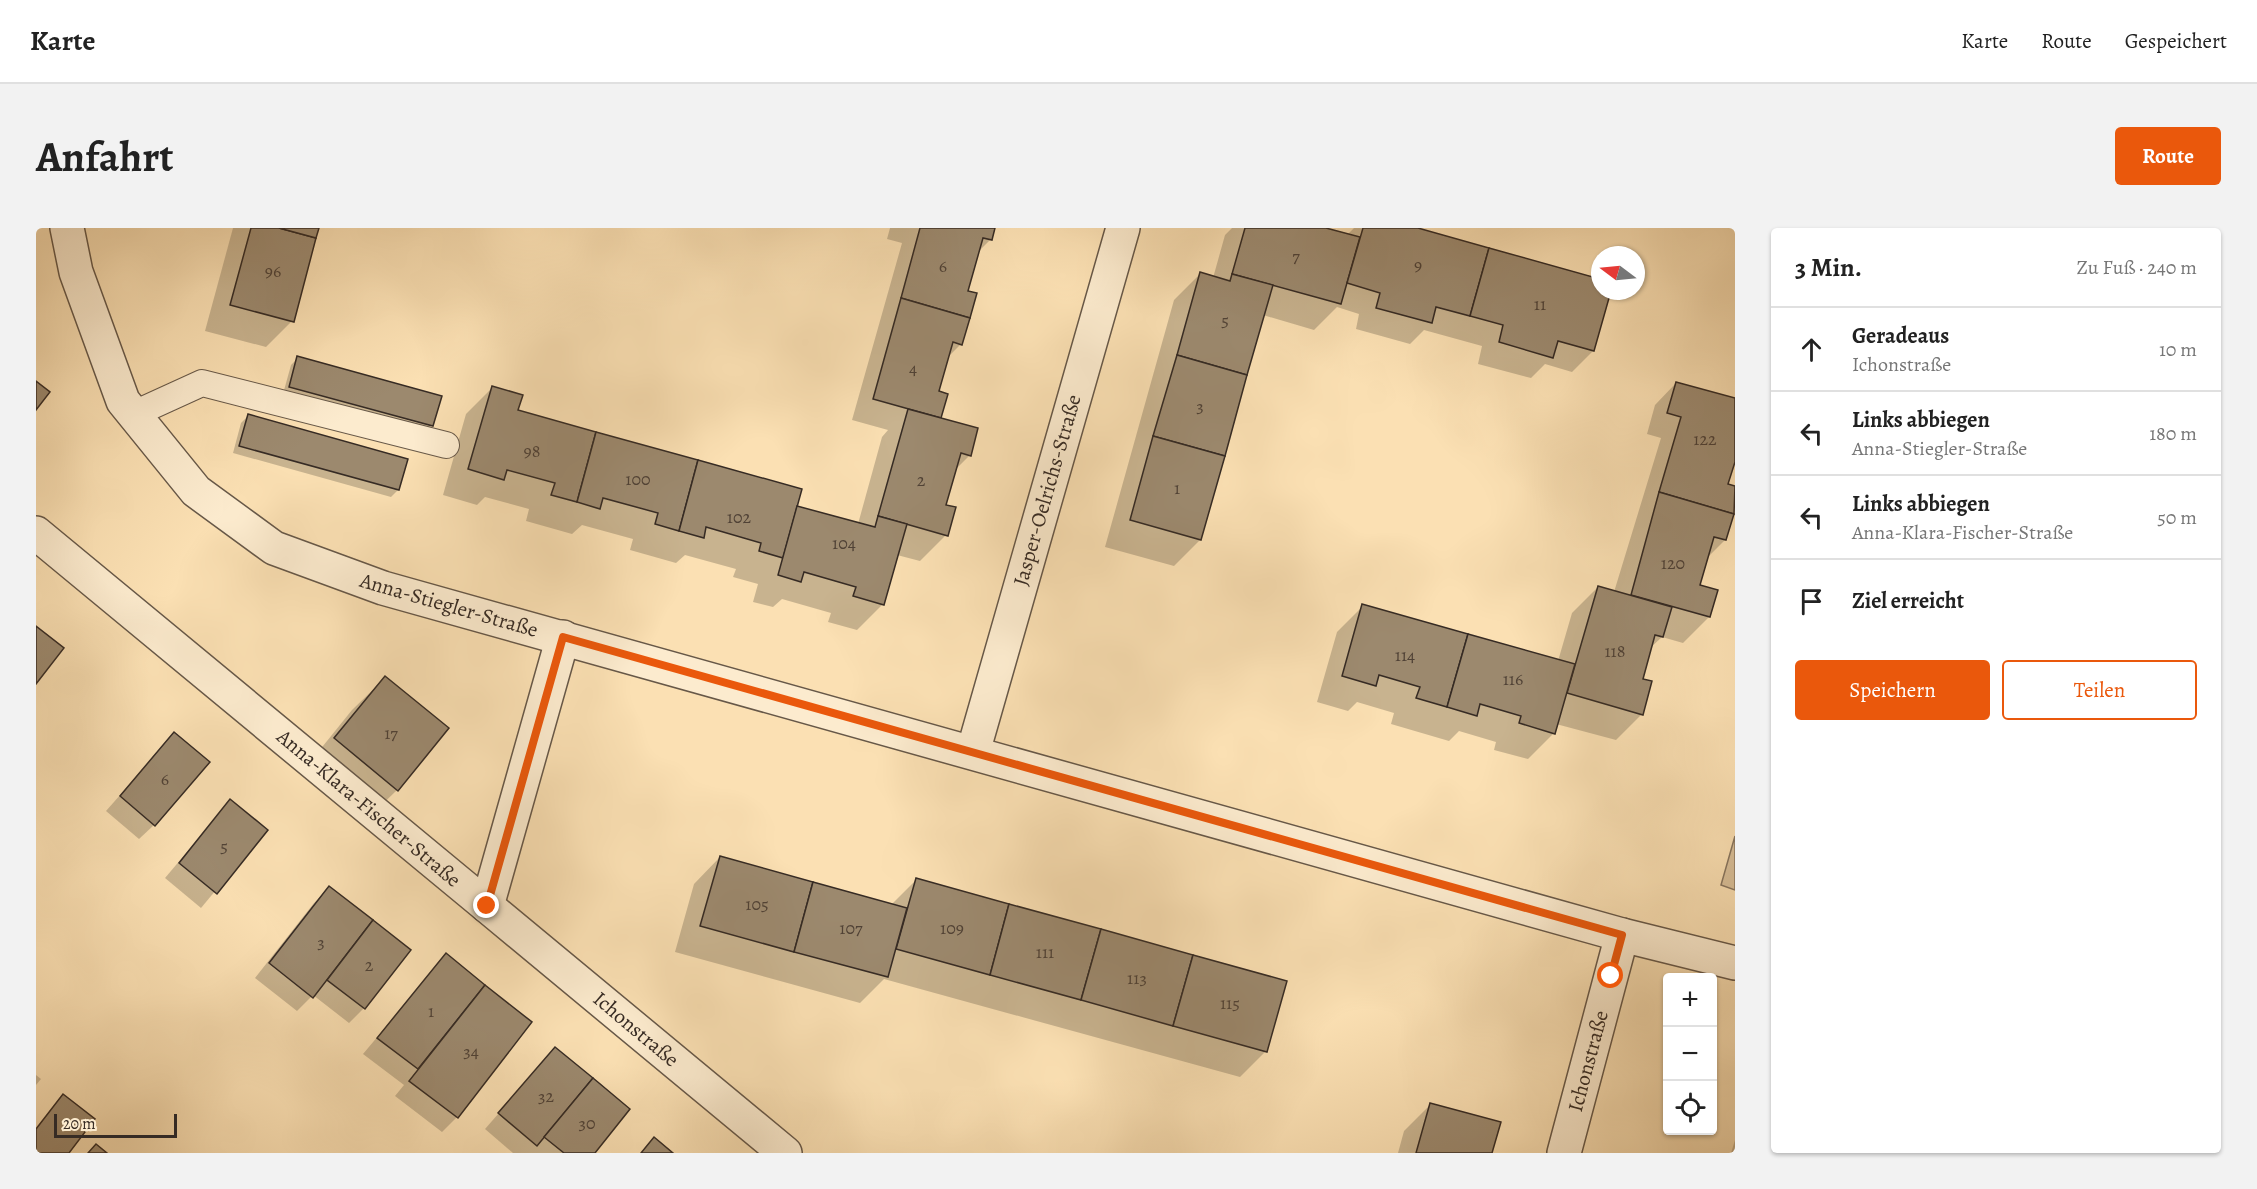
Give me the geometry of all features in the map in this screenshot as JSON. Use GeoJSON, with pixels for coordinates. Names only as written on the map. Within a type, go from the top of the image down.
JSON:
{"type":"FeatureCollection","features":[{"type":"Feature","properties":{"kind":"street","name":"Anna-Stiegler-Straße"},"geometry":{"type":"LineString","coordinates":[[67,228],[76,272],[123,401],[196,491],[274,548],[383,588],[1622,935],[1735,963]]}},
{"type":"Feature","properties":{"kind":"street","name":"Jasper-Oelrichs-Straße"},"geometry":{"type":"LineString","coordinates":[[973,752],[1123,228]]}},
{"type":"Feature","properties":{"kind":"street","name":"Anna-Klara-Fischer-Straße"},"geometry":{"type":"LineString","coordinates":[[36,533],[487,906],[563,637]]}},
{"type":"Feature","properties":{"kind":"street","name":"Ichonstraße"},"geometry":{"type":"LineString","coordinates":[[487,906],[785,1153]]}},
{"type":"Feature","properties":{"kind":"street","name":"Ichonstraße"},"geometry":{"type":"LineString","coordinates":[[1564,1153],[1622,935]]}},
{"type":"Feature","properties":{"kind":"lane"},"geometry":{"type":"LineString","coordinates":[[134,414],[202,383],[446,445]]}},
{"type":"Feature","properties":{"kind":"shaded area"},"geometry":{"type":"Polygon","coordinates":[[[1735,836],[1735,890],[1721,885],[1735,836]]]}},
{"type":"Feature","properties":{"kind":"building"},"geometry":{"type":"Polygon","coordinates":[[[251,228],[279,228],[316,238],[294,322],[230,305],[251,228]]]}},
{"type":"Feature","properties":{"kind":"building"},"geometry":{"type":"Polygon","coordinates":[[[279,228],[319,228],[316,238],[279,228]]]}},
{"type":"Feature","properties":{"kind":"building"},"geometry":{"type":"Polygon","coordinates":[[[920,228],[995,228],[992,240],[983,238],[968,291],[977,293],[970,318],[901,298],[920,228]]]}},
{"type":"Feature","properties":{"kind":"building"},"geometry":{"type":"Polygon","coordinates":[[[1245,228],[1326,228],[1360,237],[1341,304],[1232,274],[1245,228]]]}},
{"type":"Feature","properties":{"kind":"building"},"geometry":{"type":"Polygon","coordinates":[[[1363,228],[1418,228],[1489,248],[1470,316],[1436,307],[1432,323],[1376,308],[1380,293],[1347,283],[1363,228]]]}},
{"type":"Feature","properties":{"kind":"building"},"geometry":{"type":"Polygon","coordinates":[[[1489,248],[1591,276],[1591,300],[1608,300],[1594,351],[1558,341],[1553,358],[1499,342],[1503,325],[1470,316],[1489,248]]]}},
{"type":"Feature","properties":{"kind":"building"},"geometry":{"type":"Polygon","coordinates":[[[1200,272],[1230,281],[1232,274],[1273,285],[1247,375],[1177,355],[1200,272]]]}},
{"type":"Feature","properties":{"kind":"building"},"geometry":{"type":"Polygon","coordinates":[[[901,298],[970,318],[962,345],[953,342],[939,391],[948,394],[941,418],[873,399],[901,298]]]}},
{"type":"Feature","properties":{"kind":"building"},"geometry":{"type":"Polygon","coordinates":[[[1177,355],[1247,375],[1225,456],[1153,436],[1177,355]]]}},
{"type":"Feature","properties":{"kind":"building"},"geometry":{"type":"Polygon","coordinates":[[[297,356],[442,396],[433,426],[289,387],[297,356]]]}},
{"type":"Feature","properties":{"kind":"building"},"geometry":{"type":"Polygon","coordinates":[[[36,381],[50,392],[36,410],[36,381]]]}},
{"type":"Feature","properties":{"kind":"building"},"geometry":{"type":"Polygon","coordinates":[[[1676,382],[1735,398],[1735,462],[1728,484],[1735,486],[1734,514],[1659,492],[1681,417],[1667,413],[1676,382]]]}},
{"type":"Feature","properties":{"kind":"building"},"geometry":{"type":"Polygon","coordinates":[[[492,386],[523,395],[518,410],[596,432],[577,502],[551,495],[555,483],[507,470],[504,480],[468,469],[492,386]]]}},
{"type":"Feature","properties":{"kind":"building"},"geometry":{"type":"Polygon","coordinates":[[[908,409],[978,428],[971,456],[961,453],[946,505],[956,507],[948,536],[878,516],[908,409]]]}},
{"type":"Feature","properties":{"kind":"building"},"geometry":{"type":"Polygon","coordinates":[[[248,414],[408,459],[399,490],[239,446],[248,414]]]}},
{"type":"Feature","properties":{"kind":"building"},"geometry":{"type":"Polygon","coordinates":[[[596,432],[698,460],[679,531],[655,524],[658,513],[603,498],[600,509],[577,502],[596,432]]]}},
{"type":"Feature","properties":{"kind":"building"},"geometry":{"type":"Polygon","coordinates":[[[1153,436],[1225,456],[1201,540],[1130,520],[1153,436]]]}},
{"type":"Feature","properties":{"kind":"building"},"geometry":{"type":"Polygon","coordinates":[[[698,460],[802,489],[783,558],[759,551],[761,543],[706,527],[704,538],[679,531],[698,460]]]}},
{"type":"Feature","properties":{"kind":"building"},"geometry":{"type":"Polygon","coordinates":[[[1659,492],[1734,514],[1726,540],[1714,537],[1700,585],[1718,590],[1710,617],[1631,595],[1659,492]]]}},
{"type":"Feature","properties":{"kind":"building"},"geometry":{"type":"Polygon","coordinates":[[[797,506],[875,527],[878,516],[907,524],[884,605],[853,596],[856,587],[804,572],[801,582],[778,575],[797,506]]]}},
{"type":"Feature","properties":{"kind":"building"},"geometry":{"type":"Polygon","coordinates":[[[1598,586],[1672,607],[1663,637],[1655,635],[1643,679],[1652,681],[1643,715],[1567,693],[1598,586]]]}},
{"type":"Feature","properties":{"kind":"building"},"geometry":{"type":"Polygon","coordinates":[[[1362,604],[1468,634],[1447,707],[1416,698],[1420,687],[1379,675],[1376,686],[1342,676],[1362,604]]]}},
{"type":"Feature","properties":{"kind":"building"},"geometry":{"type":"Polygon","coordinates":[[[36,626],[64,648],[36,684],[36,626]]]}},
{"type":"Feature","properties":{"kind":"building"},"geometry":{"type":"Polygon","coordinates":[[[1468,634],[1575,664],[1555,734],[1519,723],[1521,716],[1480,704],[1477,716],[1447,707],[1468,634]]]}},
{"type":"Feature","properties":{"kind":"building"},"geometry":{"type":"Polygon","coordinates":[[[385,676],[449,728],[398,791],[334,738],[385,676]]]}},
{"type":"Feature","properties":{"kind":"building"},"geometry":{"type":"Polygon","coordinates":[[[174,732],[210,762],[155,826],[120,796],[174,732]]]}},
{"type":"Feature","properties":{"kind":"building"},"geometry":{"type":"Polygon","coordinates":[[[230,799],[268,830],[217,894],[179,863],[230,799]]]}},
{"type":"Feature","properties":{"kind":"building"},"geometry":{"type":"Polygon","coordinates":[[[720,856],[813,882],[794,952],[700,926],[720,856]]]}},
{"type":"Feature","properties":{"kind":"building"},"geometry":{"type":"Polygon","coordinates":[[[916,878],[1009,904],[990,975],[896,949],[916,878]]]}},
{"type":"Feature","properties":{"kind":"building"},"geometry":{"type":"Polygon","coordinates":[[[813,882],[907,908],[888,977],[794,952],[813,882]]]}},
{"type":"Feature","properties":{"kind":"building"},"geometry":{"type":"Polygon","coordinates":[[[329,886],[373,920],[313,998],[269,963],[329,886]]]}},
{"type":"Feature","properties":{"kind":"building"},"geometry":{"type":"Polygon","coordinates":[[[1009,904],[1101,929],[1081,1000],[990,975],[1009,904]]]}},
{"type":"Feature","properties":{"kind":"building"},"geometry":{"type":"Polygon","coordinates":[[[373,920],[411,950],[365,1009],[327,980],[373,920]]]}},
{"type":"Feature","properties":{"kind":"building"},"geometry":{"type":"Polygon","coordinates":[[[1101,929],[1193,955],[1173,1026],[1081,1000],[1101,929]]]}},
{"type":"Feature","properties":{"kind":"building"},"geometry":{"type":"Polygon","coordinates":[[[446,953],[485,985],[418,1069],[377,1038],[446,953]]]}},
{"type":"Feature","properties":{"kind":"building"},"geometry":{"type":"Polygon","coordinates":[[[1193,955],[1287,981],[1267,1052],[1173,1026],[1193,955]]]}},
{"type":"Feature","properties":{"kind":"building"},"geometry":{"type":"Polygon","coordinates":[[[485,985],[532,1022],[458,1118],[409,1081],[485,985]]]}},
{"type":"Feature","properties":{"kind":"building"},"geometry":{"type":"Polygon","coordinates":[[[555,1047],[593,1078],[537,1146],[498,1113],[555,1047]]]}},
{"type":"Feature","properties":{"kind":"building"},"geometry":{"type":"Polygon","coordinates":[[[593,1078],[630,1109],[595,1153],[564,1153],[544,1137],[593,1078]]]}},
{"type":"Feature","properties":{"kind":"building"},"geometry":{"type":"Polygon","coordinates":[[[63,1094],[95,1119],[69,1153],[36,1153],[36,1129],[63,1094]]]}},
{"type":"Feature","properties":{"kind":"building"},"geometry":{"type":"Polygon","coordinates":[[[1430,1103],[1501,1122],[1492,1153],[1416,1153],[1430,1103]]]}},
{"type":"Feature","properties":{"kind":"building"},"geometry":{"type":"Polygon","coordinates":[[[654,1137],[673,1153],[641,1153],[654,1137]]]}},
{"type":"Feature","properties":{"kind":"building"},"geometry":{"type":"Polygon","coordinates":[[[96,1144],[107,1153],[88,1153],[96,1144]]]}},
{"type":"Feature","properties":{"kind":"route"},"geometry":{"type":"LineString","coordinates":[[487,906],[563,637],[1622,935],[1611,976]]}}]}
